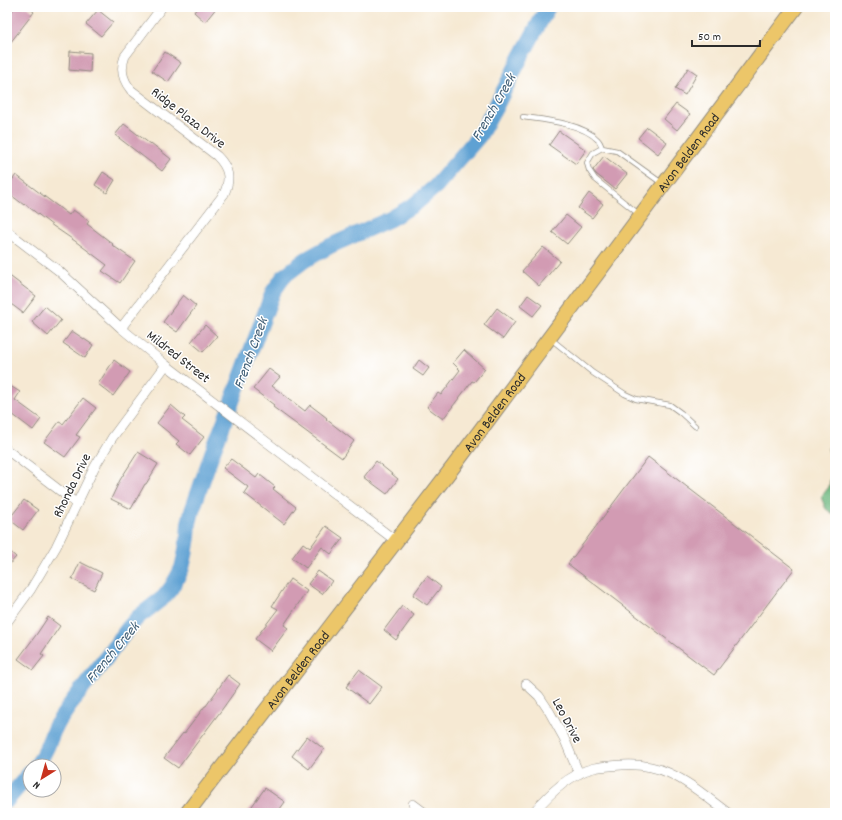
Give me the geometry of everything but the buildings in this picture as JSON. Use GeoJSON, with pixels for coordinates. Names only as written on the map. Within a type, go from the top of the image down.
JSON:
{"type":"FeatureCollection","features":[{"type":"Feature","properties":{"kind":"main road","name":"Avon Belden Road"},"geometry":{"type":"LineString","coordinates":[[187,813],[453,467],[796,7]]}},
{"type":"Feature","properties":{"kind":"street","name":"Ridge Plaza Drive"},"geometry":{"type":"LineString","coordinates":[[121,328],[224,194],[228,180],[226,168],[217,156],[131,90],[123,78],[122,70],[125,56],[162,7]]}},
{"type":"Feature","properties":{"kind":"street","name":"Mildred Street"},"geometry":{"type":"LineString","coordinates":[[7,231],[59,271],[121,328],[166,365],[396,541]]}},
{"type":"Feature","properties":{"kind":"street","name":"Rhonda Drive"},"geometry":{"type":"LineString","coordinates":[[7,622],[31,589],[56,547],[76,503],[94,468],[112,438],[166,365]]}},
{"type":"Feature","properties":{"kind":"street"},"geometry":{"type":"LineString","coordinates":[[7,450],[76,503]]}},
{"type":"Feature","properties":{"kind":"street","name":"Leo Drive"},"geometry":{"type":"LineString","coordinates":[[526,684],[539,696],[549,710],[564,738],[579,774]]}},
{"type":"Feature","properties":{"kind":"street"},"geometry":{"type":"LineString","coordinates":[[533,813],[546,798],[562,784],[579,774],[593,768],[606,766],[640,765],[655,767],[684,781],[728,813]]}},
{"type":"Feature","properties":{"kind":"street"},"geometry":{"type":"LineString","coordinates":[[413,804],[425,813]]}},
{"type":"Feature","properties":{"kind":"lane"},"geometry":{"type":"LineString","coordinates":[[523,117],[554,121],[579,128],[598,140],[602,148]]}},
{"type":"Feature","properties":{"kind":"lane"},"geometry":{"type":"LineString","coordinates":[[641,216],[595,179],[589,170],[587,163],[593,153],[602,148],[617,152],[664,185]]}},
{"type":"Feature","properties":{"kind":"lane"},"geometry":{"type":"LineString","coordinates":[[550,338],[593,373],[624,394],[670,405],[695,426]]}},
{"type":"Feature","properties":{"kind":"green space"},"geometry":{"type":"Polygon","coordinates":[[[835,446],[835,515],[826,509],[821,497],[829,487],[832,466],[828,448],[835,446]]]}},
{"type":"Feature","properties":{"kind":"waterway","name":"French Creek"},"geometry":{"type":"LineString","coordinates":[[42,758],[55,727],[72,702],[129,627],[138,617],[164,597],[171,588],[182,568],[192,511],[212,453],[273,292],[284,276],[305,260],[330,246],[390,219],[415,204],[436,186],[479,136],[548,7]]}},
{"type":"Feature","properties":{"kind":"waterway","name":"French Creek"},"geometry":{"type":"LineString","coordinates":[[7,800],[22,782]]}}]}
